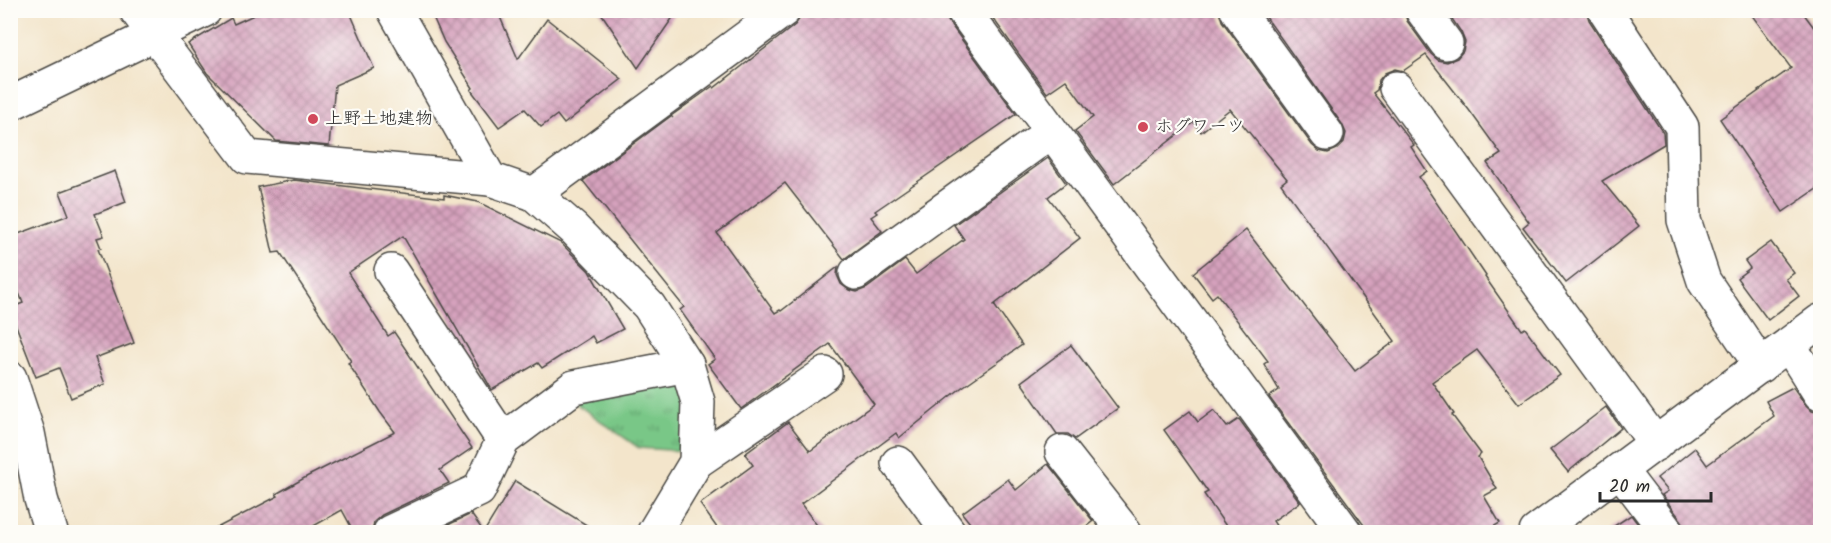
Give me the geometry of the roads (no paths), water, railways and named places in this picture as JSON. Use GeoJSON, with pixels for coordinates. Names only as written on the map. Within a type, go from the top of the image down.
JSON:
{"type":"FeatureCollection","features":[{"type":"Feature","properties":{"kind":"street"},"geometry":{"type":"LineString","coordinates":[[10,104],[145,23],[205,10]]}},
{"type":"Feature","properties":{"kind":"street"},"geometry":{"type":"LineString","coordinates":[[394,10],[490,179]]}},
{"type":"Feature","properties":{"kind":"street"},"geometry":{"type":"LineString","coordinates":[[963,10],[1345,532]]}},
{"type":"Feature","properties":{"kind":"street"},"geometry":{"type":"LineString","coordinates":[[1237,10],[1327,134]]}},
{"type":"Feature","properties":{"kind":"street"},"geometry":{"type":"LineString","coordinates":[[1422,10],[1446,43]]}},
{"type":"Feature","properties":{"kind":"street"},"geometry":{"type":"LineString","coordinates":[[1605,10],[1682,127],[1684,219],[1704,281],[1761,366]]}},
{"type":"Feature","properties":{"kind":"street"},"geometry":{"type":"LineString","coordinates":[[534,194],[770,14]]}},
{"type":"Feature","properties":{"kind":"street"},"geometry":{"type":"LineString","coordinates":[[145,23],[248,157],[490,179],[534,194],[574,229],[649,306],[687,365],[698,402],[696,462]]}},
{"type":"Feature","properties":{"kind":"street"},"geometry":{"type":"LineString","coordinates":[[1396,88],[1656,444]]}},
{"type":"Feature","properties":{"kind":"street"},"geometry":{"type":"LineString","coordinates":[[856,273],[1051,132]]}},
{"type":"Feature","properties":{"kind":"street"},"geometry":{"type":"LineString","coordinates":[[391,271],[503,440]]}},
{"type":"Feature","properties":{"kind":"street"},"geometry":{"type":"LineString","coordinates":[[1536,532],[1821,321]]}},
{"type":"Feature","properties":{"kind":"street"},"geometry":{"type":"LineString","coordinates":[[1789,345],[1821,394]]}},
{"type":"Feature","properties":{"kind":"street"},"geometry":{"type":"LineString","coordinates":[[390,532],[478,490],[503,440],[574,387],[687,365]]}},
{"type":"Feature","properties":{"kind":"street"},"geometry":{"type":"LineString","coordinates":[[654,532],[696,462],[825,374]]}},
{"type":"Feature","properties":{"kind":"street"},"geometry":{"type":"LineString","coordinates":[[10,378],[28,433],[41,498],[51,532]]}},
{"type":"Feature","properties":{"kind":"street"},"geometry":{"type":"LineString","coordinates":[[1062,452],[1125,532]]}},
{"type":"Feature","properties":{"kind":"street"},"geometry":{"type":"LineString","coordinates":[[898,463],[949,532]]}},
{"type":"Feature","properties":{"kind":"street"},"geometry":{"type":"LineString","coordinates":[[1620,470],[1667,532]]}},
{"type":"Feature","properties":{"kind":"place","name":"上野土地建物"},"geometry":{"type":"Point","coordinates":[313,119]}},
{"type":"Feature","properties":{"kind":"place","name":"ホグワーツ"},"geometry":{"type":"Point","coordinates":[1143,127]}}]}
